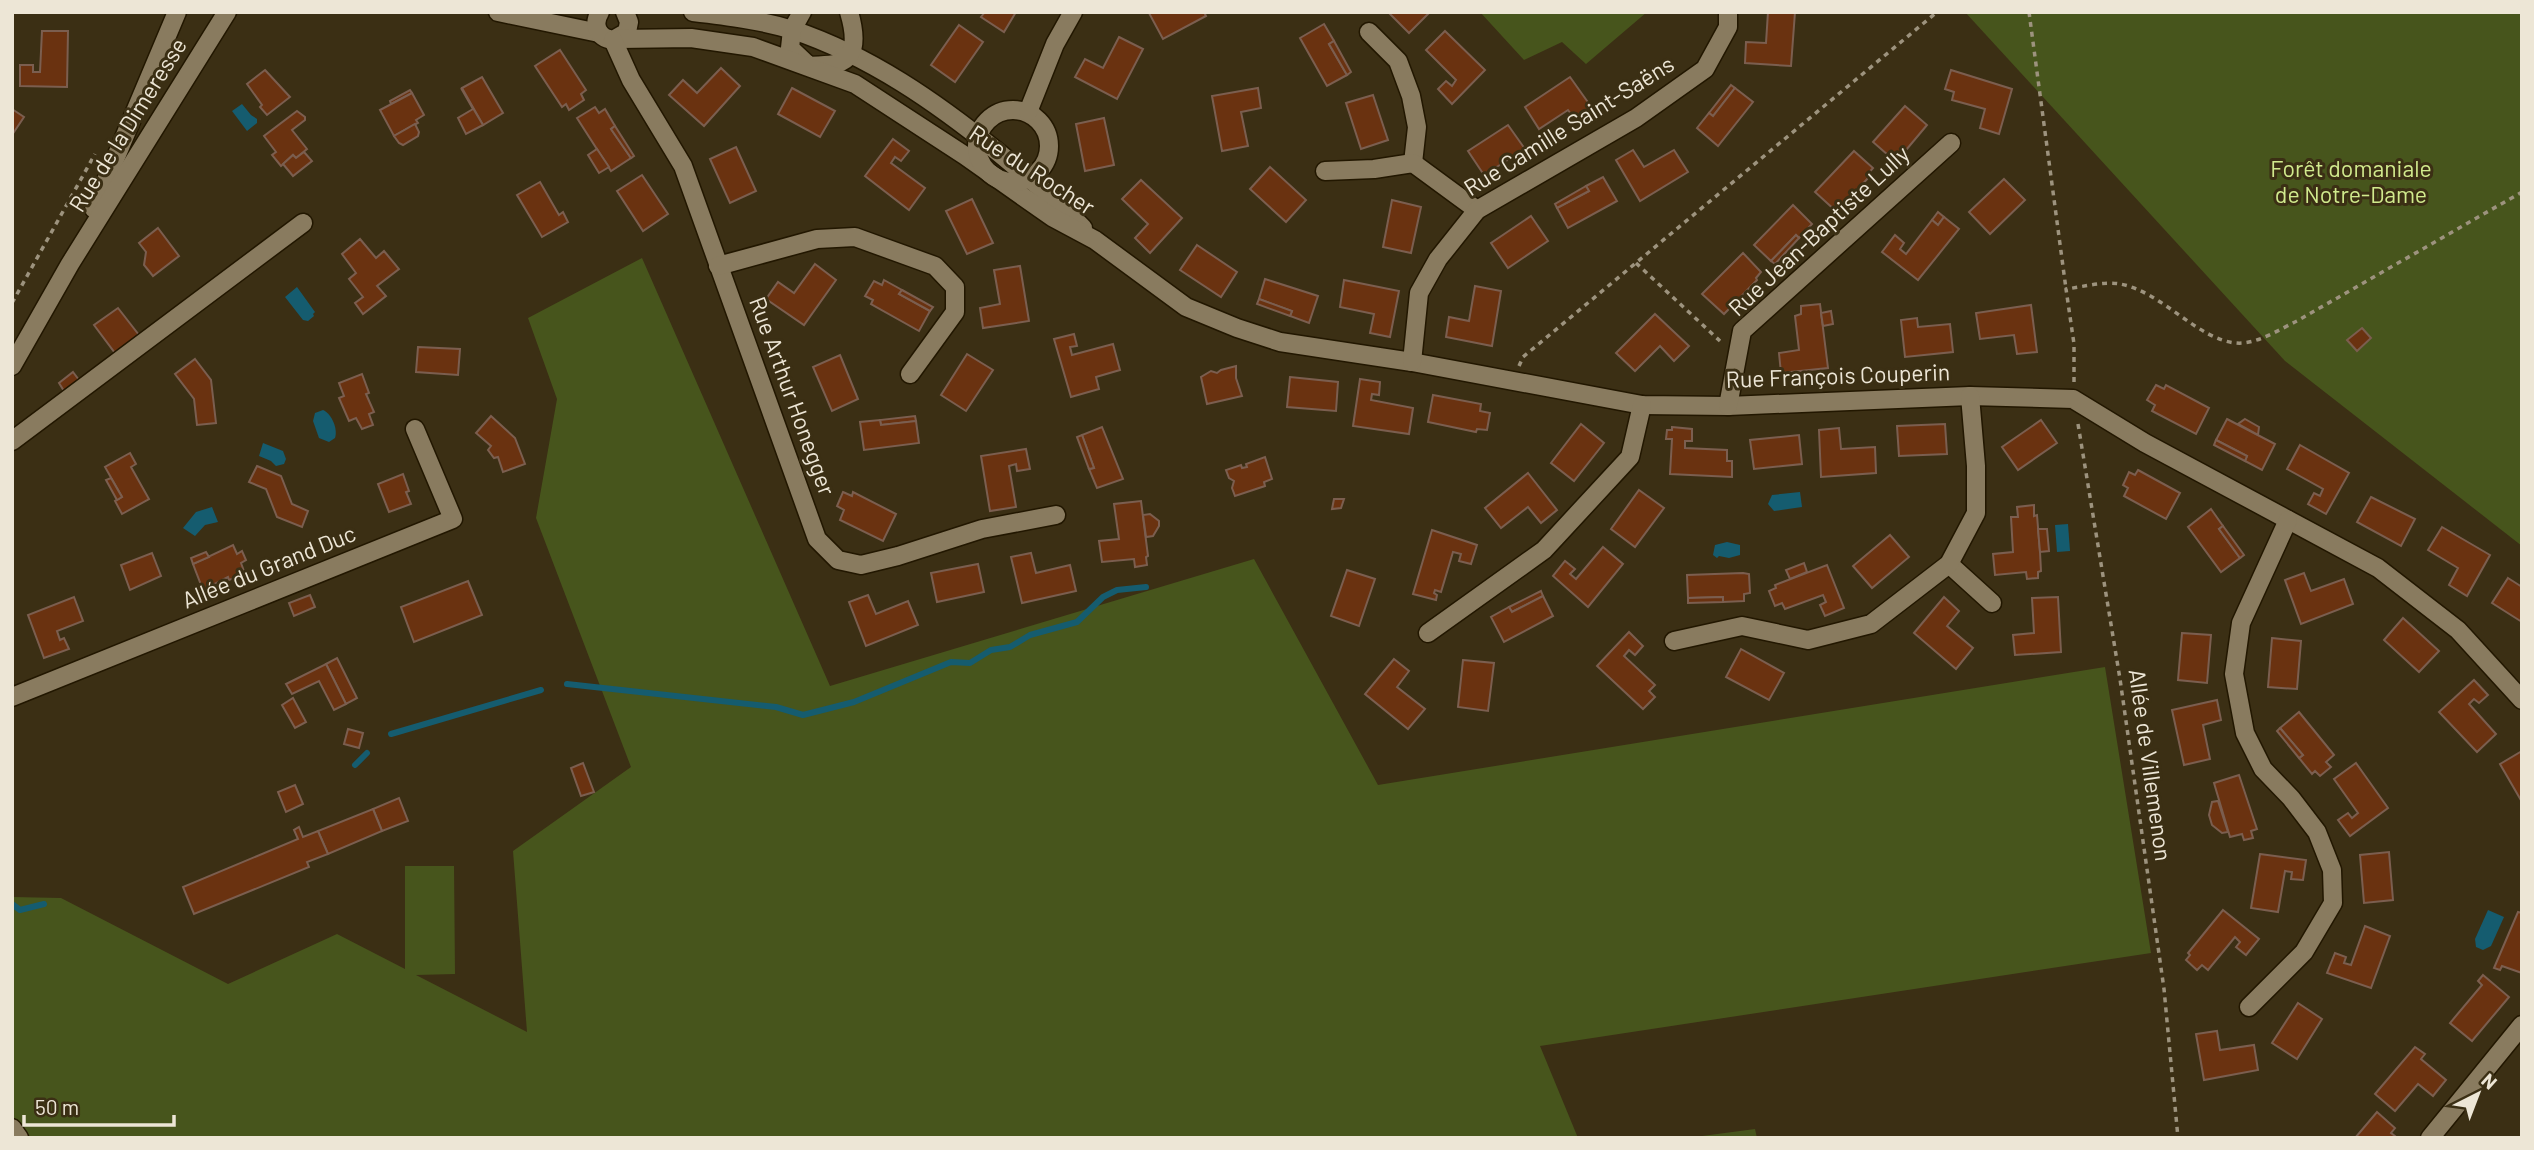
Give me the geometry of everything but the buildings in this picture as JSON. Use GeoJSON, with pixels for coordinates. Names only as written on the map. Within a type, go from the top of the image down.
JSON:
{"type":"FeatureCollection","features":[{"type":"Feature","properties":{"kind":"street","name":"Rue de la Dimeresse"},"geometry":{"type":"LineString","coordinates":[[70,264],[177,12]]}},
{"type":"Feature","properties":{"kind":"street","name":"Rue de la Dimeresse"},"geometry":{"type":"LineString","coordinates":[[12,366],[70,264],[227,12]]}},
{"type":"Feature","properties":{"kind":"street","name":"Rue du Rocher"},"geometry":{"type":"LineString","coordinates":[[498,12],[610,37],[691,38],[753,47],[809,66],[855,84],[964,155],[1052,217],[1095,240]]}},
{"type":"Feature","properties":{"kind":"street","name":"Rue Arthur Honegger"},"geometry":{"type":"LineString","coordinates":[[600,12],[596,22],[610,37],[631,80],[683,166],[817,538],[838,560],[861,565],[982,529],[1056,515]]}},
{"type":"Feature","properties":{"kind":"street"},"geometry":{"type":"LineString","coordinates":[[610,37],[623,36],[629,27],[625,12]]}},
{"type":"Feature","properties":{"kind":"street","name":"Rue du Rocher"},"geometry":{"type":"LineString","coordinates":[[693,12],[739,17],[792,30],[851,53],[920,93],[977,136],[1061,205],[1095,240]]}},
{"type":"Feature","properties":{"kind":"street"},"geometry":{"type":"LineString","coordinates":[[802,12],[792,30],[790,48],[809,66],[839,63],[851,53],[855,33],[849,12]]}},
{"type":"Feature","properties":{"kind":"street"},"geometry":{"type":"LineString","coordinates":[[1028,112],[1055,44],[1073,12]]}},
{"type":"Feature","properties":{"kind":"street","name":"Rue Camille Saint-Saëns"},"geometry":{"type":"LineString","coordinates":[[1412,362],[1419,293],[1438,258],[1477,210],[1636,118],[1705,69],[1728,27],[1728,12]]}},
{"type":"Feature","properties":{"kind":"street"},"geometry":{"type":"LineString","coordinates":[[1369,32],[1398,61],[1411,96],[1417,127],[1413,163]]}},
{"type":"Feature","properties":{"kind":"street"},"geometry":{"type":"LineString","coordinates":[[1006,110],[1028,112],[1046,131],[1049,148],[1045,163],[1029,178],[1010,182],[991,176],[977,153],[977,136],[983,125],[996,113],[1006,110]]}},
{"type":"Feature","properties":{"kind":"street","name":"Rue Jean-Baptiste Lully"},"geometry":{"type":"LineString","coordinates":[[1728,406],[1742,331],[1951,143]]}},
{"type":"Feature","properties":{"kind":"street"},"geometry":{"type":"LineString","coordinates":[[1325,171],[1374,169],[1413,163],[1477,210]]}},
{"type":"Feature","properties":{"kind":"street"},"geometry":{"type":"LineString","coordinates":[[12,441],[303,223]]}},
{"type":"Feature","properties":{"kind":"street"},"geometry":{"type":"LineString","coordinates":[[718,266],[817,239],[855,237],[935,266],[955,287],[955,312],[910,374]]}},
{"type":"Feature","properties":{"kind":"street","name":"Rue François Couperin"},"geometry":{"type":"LineString","coordinates":[[1095,240],[1186,307],[1280,342],[1412,362],[1642,405],[1728,406],[1970,396],[2073,399],[2145,443],[2378,568],[2458,630],[2522,700]]}},
{"type":"Feature","properties":{"kind":"street"},"geometry":{"type":"LineString","coordinates":[[1674,641],[1742,626],[1808,640],[1871,624],[1949,564],[1976,513],[1976,466],[1970,396]]}},
{"type":"Feature","properties":{"kind":"street"},"geometry":{"type":"LineString","coordinates":[[1428,633],[1544,550],[1630,457],[1642,405]]}},
{"type":"Feature","properties":{"kind":"street","name":"Allée du Grand Duc"},"geometry":{"type":"LineString","coordinates":[[12,697],[453,519],[415,429]]}},
{"type":"Feature","properties":{"kind":"street"},"geometry":{"type":"LineString","coordinates":[[2249,1007],[2304,952],[2333,903],[2332,870],[2317,832],[2291,798],[2263,769],[2245,733],[2234,674],[2241,623],[2288,520]]}},
{"type":"Feature","properties":{"kind":"street"},"geometry":{"type":"LineString","coordinates":[[1949,564],[1992,603]]}},
{"type":"Feature","properties":{"kind":"street"},"geometry":{"type":"LineString","coordinates":[[2430,1138],[2522,1025]]}},
{"type":"Feature","properties":{"kind":"street"},"geometry":{"type":"LineString","coordinates":[[12,1128],[19,1138]]}},
{"type":"Feature","properties":{"kind":"path"},"geometry":{"type":"LineString","coordinates":[[1513,380],[1523,357],[1937,12]]}},
{"type":"Feature","properties":{"kind":"path","name":"Allée de Villemenon"},"geometry":{"type":"LineString","coordinates":[[2029,12],[2074,344],[2073,399],[2120,679],[2164,989],[2178,1138]]}},
{"type":"Feature","properties":{"kind":"path"},"geometry":{"type":"LineString","coordinates":[[12,303],[82,180],[99,144]]}},
{"type":"Feature","properties":{"kind":"path"},"geometry":{"type":"LineString","coordinates":[[2066,289],[2119,283],[2146,292],[2209,334],[2236,343],[2262,338],[2297,321],[2522,192]]}},
{"type":"Feature","properties":{"kind":"path"},"geometry":{"type":"LineString","coordinates":[[1636,263],[1737,357]]}},
{"type":"Feature","properties":{"kind":"green space"},"geometry":{"type":"Polygon","coordinates":[[[1480,12],[1647,12],[1586,64],[1562,42],[1524,60],[1480,12]]]}},
{"type":"Feature","properties":{"kind":"green space","name":"Forêt domaniale de Notre-Dame"},"geometry":{"type":"Polygon","coordinates":[[[1965,12],[2522,12],[2522,546],[2285,361],[1965,12]]]}},
{"type":"Feature","properties":{"kind":"green space"},"geometry":{"type":"Polygon","coordinates":[[[642,258],[830,686],[1254,559],[1378,785],[2105,667],[2151,953],[1540,1046],[1578,1138],[12,1138],[12,897],[61,898],[228,984],[337,934],[405,969],[405,866],[454,866],[455,974],[416,975],[527,1032],[513,851],[631,767],[536,518],[557,399],[528,318],[642,258]]]}},
{"type":"Feature","properties":{"kind":"green space"},"geometry":{"type":"Polygon","coordinates":[[[1755,1129],[1757,1138],[1687,1138],[1755,1129]]]}},
{"type":"Feature","properties":{"kind":"water"},"geometry":{"type":"Polygon","coordinates":[[[242,104],[257,119],[257,123],[247,131],[232,111],[242,104]]]}},
{"type":"Feature","properties":{"kind":"water"},"geometry":{"type":"Polygon","coordinates":[[[297,287],[315,312],[308,321],[303,320],[285,297],[297,287]]]}},
{"type":"Feature","properties":{"kind":"water"},"geometry":{"type":"Polygon","coordinates":[[[323,410],[332,418],[335,426],[335,438],[329,442],[319,438],[313,421],[315,413],[323,410]]]}},
{"type":"Feature","properties":{"kind":"water"},"geometry":{"type":"Polygon","coordinates":[[[263,443],[283,451],[286,459],[284,464],[276,466],[259,456],[263,443]]]}},
{"type":"Feature","properties":{"kind":"water"},"geometry":{"type":"Polygon","coordinates":[[[1800,492],[1802,507],[1774,511],[1768,504],[1772,495],[1800,492]]]}},
{"type":"Feature","properties":{"kind":"water"},"geometry":{"type":"Polygon","coordinates":[[[212,507],[218,522],[205,525],[195,536],[183,528],[196,512],[212,507]]]}},
{"type":"Feature","properties":{"kind":"water"},"geometry":{"type":"Polygon","coordinates":[[[2068,524],[2070,551],[2057,552],[2055,525],[2068,524]]]}},
{"type":"Feature","properties":{"kind":"water"},"geometry":{"type":"Polygon","coordinates":[[[1727,542],[1740,545],[1740,555],[1717,558],[1713,555],[1715,545],[1727,542]]]}},
{"type":"Feature","properties":{"kind":"water"},"geometry":{"type":"Polygon","coordinates":[[[2488,910],[2504,917],[2491,946],[2483,950],[2476,947],[2475,939],[2488,910]]]}},
{"type":"Feature","properties":{"kind":"waterway"},"geometry":{"type":"LineString","coordinates":[[567,684],[776,707],[803,715],[854,702],[951,662],[970,663],[991,650],[1010,647],[1030,635],[1077,622],[1103,597],[1117,590],[1146,587]]}},
{"type":"Feature","properties":{"kind":"waterway"},"geometry":{"type":"LineString","coordinates":[[391,734],[541,690]]}},
{"type":"Feature","properties":{"kind":"waterway"},"geometry":{"type":"LineString","coordinates":[[355,765],[367,753]]}},
{"type":"Feature","properties":{"kind":"waterway"},"geometry":{"type":"LineString","coordinates":[[12,904],[20,910],[44,904]]}}]}
